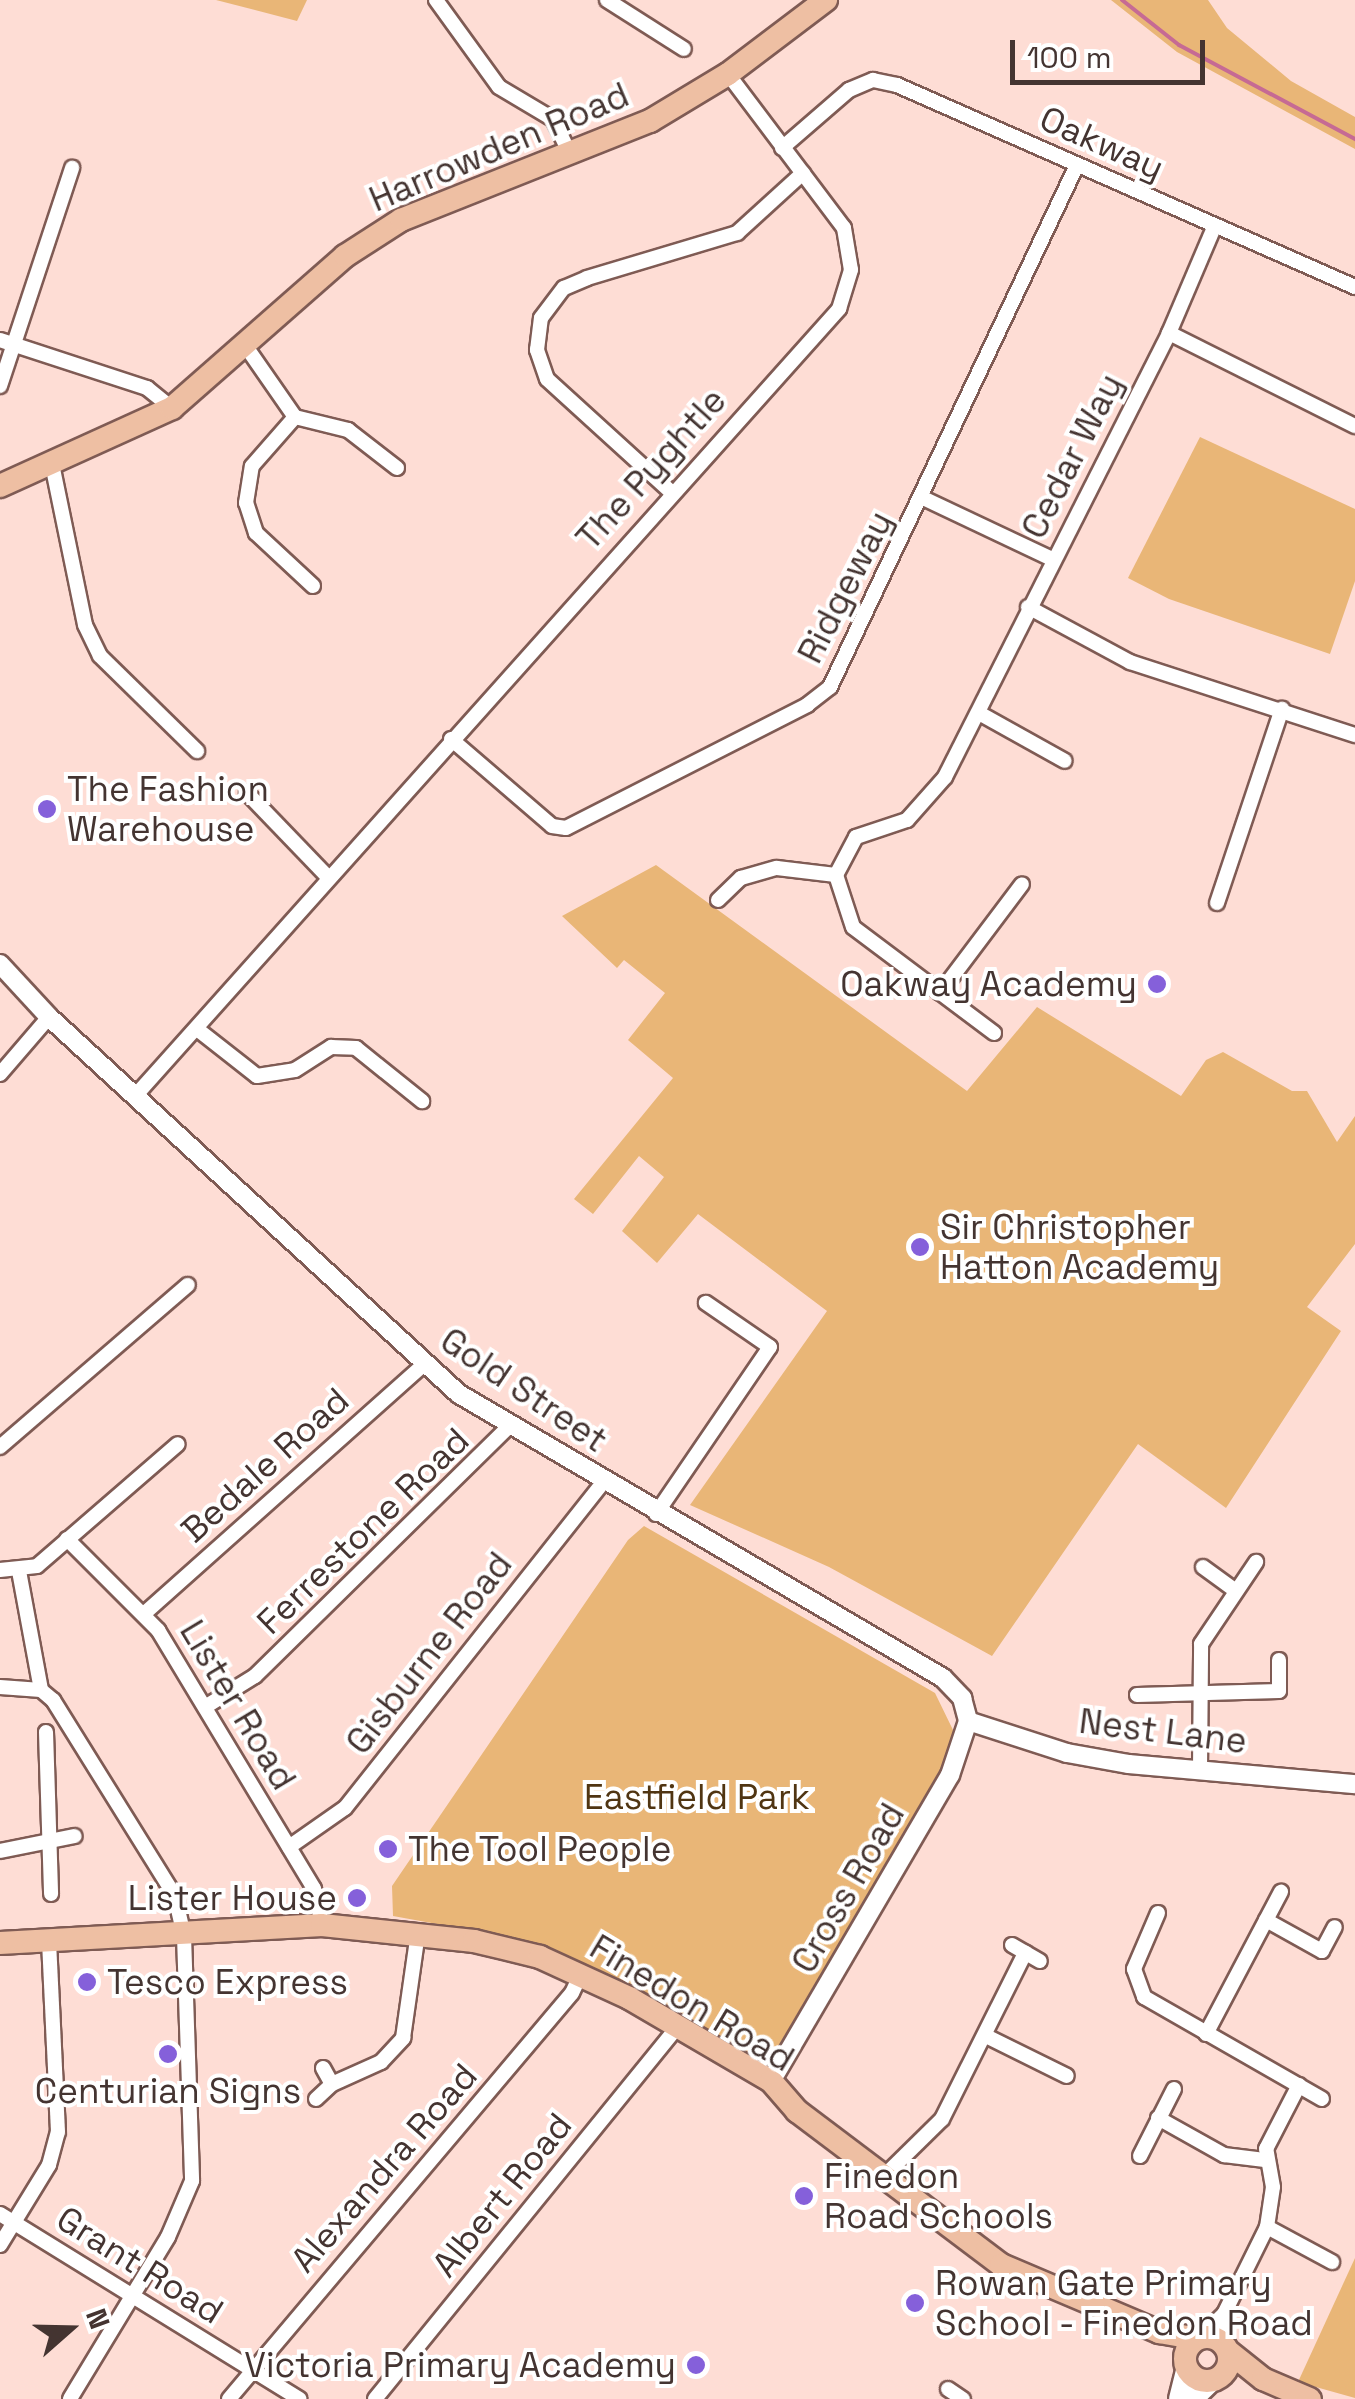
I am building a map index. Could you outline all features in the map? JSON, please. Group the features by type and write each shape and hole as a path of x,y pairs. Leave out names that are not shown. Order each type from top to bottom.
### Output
{"main road":[{"name":"Harrowden Road","path":"0,486 172,408 247,348 346,256 400,220 650,122 728,74 826,0"},
{"name":"Finedon Road","path":"0,1942 184,1936 322,1925 418,1933 540,1957 580,1974 771,2081 797,2111 1001,2264 1159,2332 1198,2339"},
{"name":"Finedon Road","path":"1159,2332 1186,2365"},
{"path":"1179,2399 1186,2365 1198,2339 1226,2348 1262,2379 1310,2399"},
{"path":"1193,2399 1226,2370 1226,2348"},
{"path":"1186,2365 1195,2378 1262,2379"}],"street":[{"path":"436,0 499,87 553,119 570,154"},
{"path":"607,0 684,49"},
{"name":"The Pyghtle","path":"136,1095 670,491 839,309 851,270 844,228 728,74"},
{"name":"Oakway","path":"782,148 849,90 873,80 1355,287"},
{"name":"Ridgeway","path":"452,739 552,826 583,825 808,705 830,686 923,498 1078,165"},
{"path":"0,386 7,342 72,168"},
{"path":"670,491 547,378 537,350 541,318 564,288 586,278 737,233 803,173"},
{"name":"Cedar Way","path":"836,875 856,838 907,820 924,806 980,713 1028,607 1169,333 1216,225"},
{"path":"1169,333 1355,426"},
{"path":"7,342 156,392 172,408"},
{"path":"247,348 295,417 348,430 396,468"},
{"path":"295,417 252,466 246,503 256,533 314,586"},
{"path":"52,464 85,625 100,656 197,752"},
{"path":"923,498 1052,559"},
{"path":"1028,607 1130,662 1355,735"},
{"path":"1218,902 1282,709"},
{"path":"980,713 1065,761"},
{"path":"246,793 327,876"},
{"path":"718,900 740,878 777,868 836,875 853,927 994,1033"},
{"path":"940,993 1022,884"},
{"name":"Gold Street","path":"0,966 50,1018 424,1364 509,1426 943,1678 962,1698 968,1720"},
{"path":"0,1074 50,1018"},
{"path":"197,1029 258,1076 295,1070 331,1048 356,1048 422,1101"},
{"path":"0,1447 188,1286"},
{"path":"656,1514 770,1347 706,1302"},
{"name":"Bedale Road","path":"146,1612 424,1364"},
{"name":"Ferrestone Road","path":"205,1708 255,1676 509,1426"},
{"path":"0,1570 19,1571 37,1566 178,1444"},
{"name":"Gisburne Road","path":"289,1847 344,1808 603,1482"},
{"name":"Lister Road","path":"67,1538 146,1612 289,1847 321,1905 322,1925"},
{"path":"1200,1770 1197,1696 1201,1644 1256,1562"},
{"path":"1203,1568 1235,1590"},
{"path":"19,1571 41,1690 70,1725 175,1896 184,1936 192,2181 132,2299 70,2399"},
{"path":"1137,1696 1279,1691 1279,1660"},
{"path":"0,1687 41,1690"},
{"name":"Nest Lane","path":"968,1720 1068,1754 1355,1784"},
{"name":"Cross Road","path":"771,2081 950,1776 968,1720"},
{"path":"46,1732 52,1894"},
{"path":"0,1851 75,1836"},
{"path":"1206,2034 1281,1892"},
{"path":"1158,1913 1138,1953 1136,1983 1160,2008 1322,2099"},
{"path":"1266,1920 1322,1951 1335,1927"},
{"path":"316,2099 332,2084 382,2062 403,2038 418,1933"},
{"path":"0,2246 7,2218 49,2165 58,2132 50,1940"},
{"path":"886,2174 942,2119 986,2036 1018,1949 1040,1961"},
{"name":"Alexandra Road","path":"229,2399 572,1993 580,1974"},
{"name":"Albert Road","path":"375,2399 676,2029"},
{"path":"986,2036 1068,2076"},
{"path":"322,2068 332,2084"},
{"path":"1198,2339 1224,2314 1268,2227 1272,2187 1265,2160 1299,2086"},
{"path":"1140,2156 1174,2089"},
{"path":"1158,2118 1224,2155 1265,2160"},
{"name":"Grant Road","path":"7,2218 299,2399"},
{"path":"1268,2227 1332,2262"},
{"path":"1224,2314 1226,2348"},
{"path":"948,2389 963,2399"}],"green space":[{"path":"216,0 307,0 297,21"},
{"path":"1111,0 1208,0 1227,28 1291,81 1355,117 1355,149 1177,52"},
{"path":"1200,437 1355,509 1355,581 1330,654 1169,599 1128,578"},
{"name":"Sir Christopher Hatton Academy","path":"656,865 967,1091 1037,1007 1181,1096 1206,1060 1223,1052 1292,1091 1307,1091 1337,1142 1355,1116 1355,1244 1307,1307 1341,1331 1226,1508 1138,1444 992,1656 829,1567 690,1505 827,1311 698,1214 657,1263 622,1231 664,1177 639,1156 593,1214 574,1199 673,1078 628,1040 665,993 624,960 617,968 562,916"},
{"name":"Eastfield Park","path":"644,1526 935,1693 953,1730 954,1753 782,2044 753,2054 708,2036 636,1987 519,1939 393,1916 392,1886 628,1540"},
{"path":"1355,2258 1355,2398 1298,2382"}],"waterway":[{"path":"1122,0 1179,45 1355,139"}],"place":[{"name":"The Fashion Warehouse","path":"47,809"},
{"name":"Oakway Academy","path":"1157,984"},
{"name":"Sir Christopher Hatton Academy","path":"920,1247"},
{"name":"The Tool People","path":"388,1849"},
{"name":"Lister House","path":"357,1898"},
{"name":"Tesco Express","path":"87,1982"},
{"name":"Centurian Signs","path":"168,2054"},
{"name":"Finedon Road Schools","path":"804,2196"},
{"name":"Rowan Gate Primary School - Finedon Road","path":"915,2303"},
{"name":"Victoria Primary Academy","path":"696,2365"}]}
